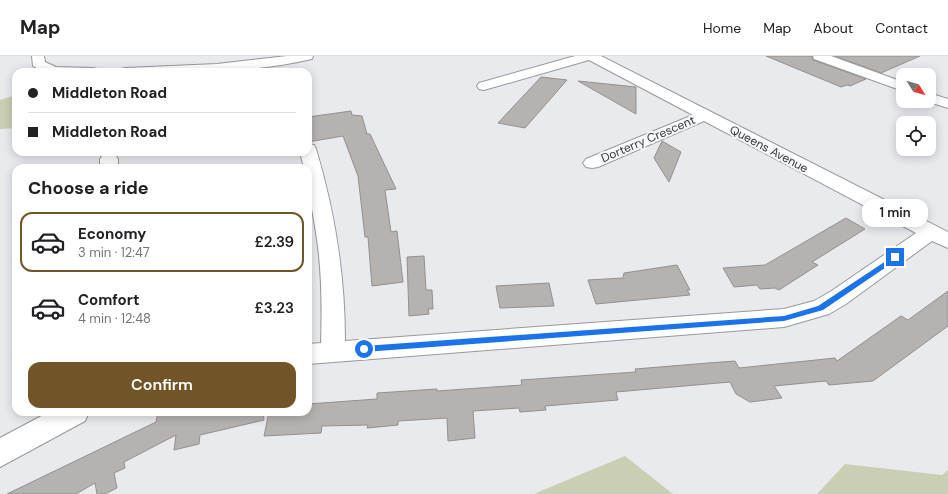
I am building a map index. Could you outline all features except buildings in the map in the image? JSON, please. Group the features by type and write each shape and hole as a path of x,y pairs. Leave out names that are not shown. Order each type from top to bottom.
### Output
{"street":[{"path":"38,56 38,63 46,68"},
{"path":"219,68 267,63 307,56"},
{"path":"484,86 590,56"},
{"name":"Queens Avenue","path":"590,56 939,237"},
{"path":"819,56 896,84"},
{"path":"936,100 948,104"},
{"name":"Dorterry Crescent","path":"592,163 705,115"},
{"path":"312,164 330,264 332,284 333,351"},
{"path":"312,354 790,317 820,308 939,237"},
{"path":"0,453 68,416"}],"green space":[{"path":"12,96 12,128 0,129 0,100"},
{"path":"625,456 673,494 535,494 536,493"},
{"path":"845,464 942,475 948,470 948,494 817,494"}],"route":[{"path":"364,349 784,318 803,314 820,308 838,298 895,257"}]}
